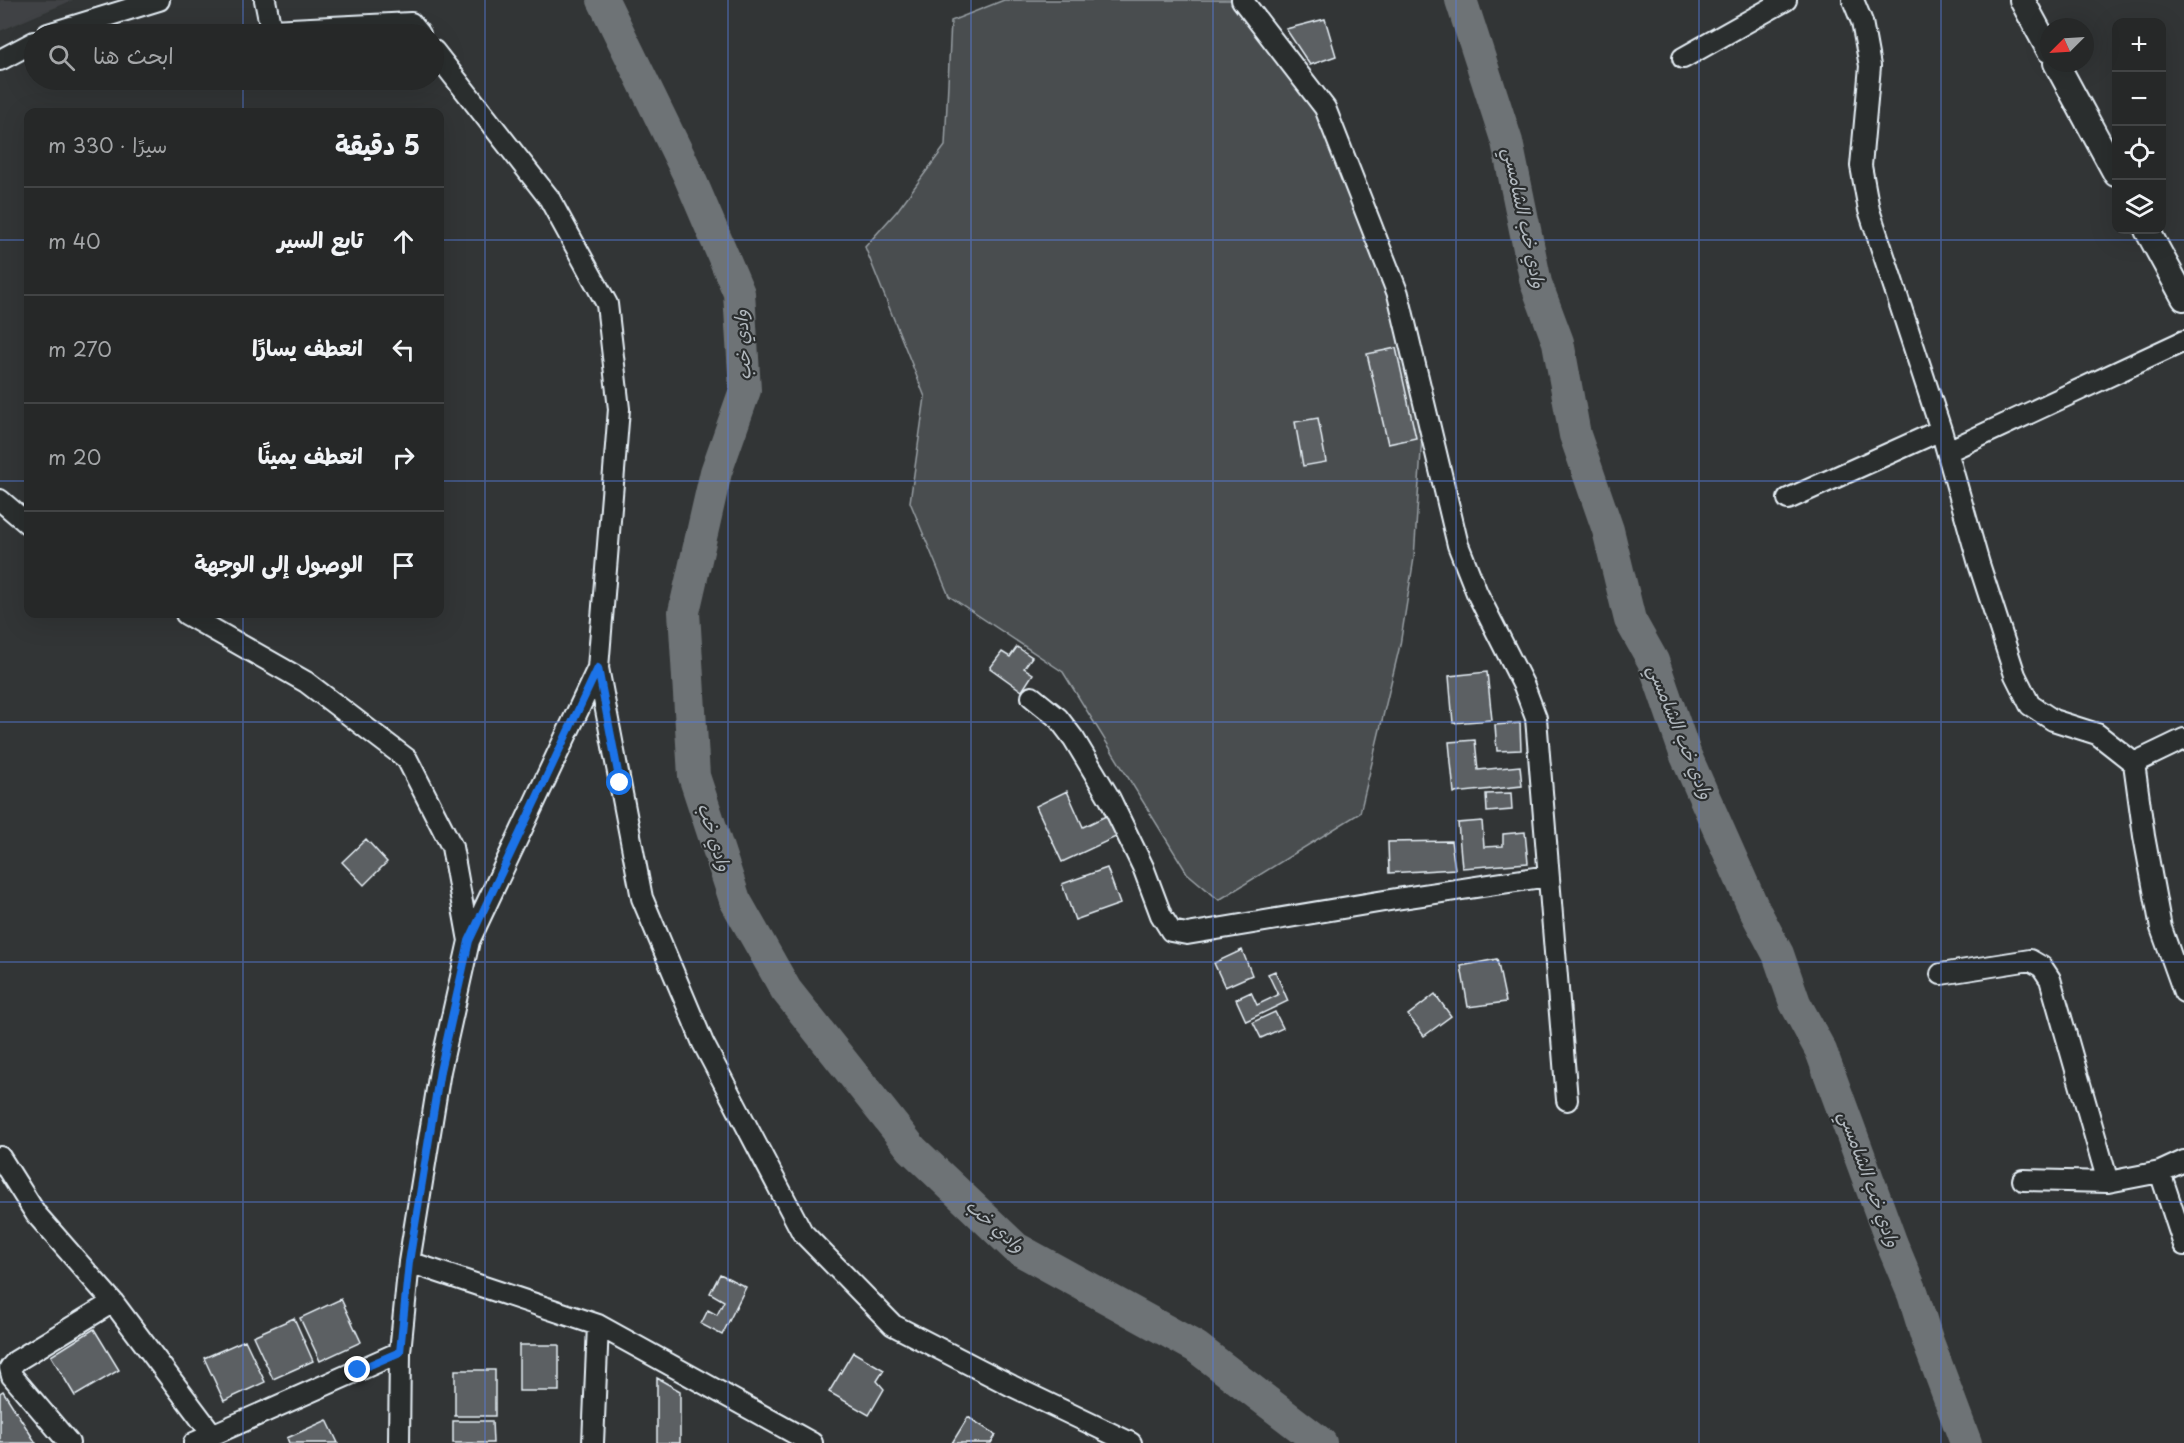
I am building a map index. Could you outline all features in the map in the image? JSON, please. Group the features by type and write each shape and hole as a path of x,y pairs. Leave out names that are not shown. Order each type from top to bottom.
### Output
{"main road":[{"path":"2022,0 2040,33"},
{"path":"2061,72 2112,167"},
{"path":"2149,234 2184,298"}],"street":[{"path":"81,24 159,0"},
{"path":"265,0 270,24"},
{"path":"1242,0 1325,108 1398,294 1458,545 1476,593 1524,686 1536,718 1544,792 1548,876 1567,1100"},
{"path":"1683,58 1786,0"},
{"path":"1853,0 1862,22 1870,66 1861,166 1869,210 1948,451 1999,629 2015,675 2030,705 2053,720 2097,734 2134,763 2144,836 2161,928 2184,992"},
{"path":"376,24 411,22 412,24"},
{"path":"0,60 24,47"},
{"path":"444,64 549,198 607,304 619,409 598,668 642,898 703,1043 802,1232 893,1325 1131,1443"},
{"path":"1948,451 2184,341"},
{"path":"1788,499 1941,430"},
{"path":"0,500 24,521"},
{"path":"193,618 306,682 407,759 452,847 469,941"},
{"path":"399,1443 400,1352 409,1262 440,1071 469,941 598,668"},
{"path":"1032,697 1058,718 1074,739 1110,799 1143,867 1161,915 1171,931 1187,934 1548,876"},
{"path":"2134,763 2184,740"},
{"path":"1941,974 2030,960 2042,967 2050,978 2108,1182"},
{"path":"0,1157 36,1214 113,1302 212,1434"},
{"path":"2023,1180 2108,1182 2160,1173 2184,1161"},
{"path":"2160,1173 2184,1245"},
{"path":"409,1262 598,1325 812,1443"},
{"path":"69,1443 5,1366 113,1302"},
{"path":"593,1443 598,1325"},
{"path":"194,1443 400,1352"}],"shaded area":[{"path":"0,0 73,0 0,31"},
{"path":"1004,0 1250,0 1333,111 1405,297 1422,436 1414,558 1400,645 1360,813 1219,900 1187,873 1063,672 949,596 910,502 925,397 865,247 897,211 945,146 951,21"}],"building":[{"path":"1325,19 1336,56 1310,65 1286,29"},
{"path":"1396,348 1416,438 1388,444 1367,354"},
{"path":"1318,418 1326,462 1303,466 1295,422"},
{"path":"1017,647 1032,657 1024,668 1033,674 1022,691 990,668 1002,652 1010,657"},
{"path":"1487,672 1492,720 1453,723 1449,676"},
{"path":"1520,723 1521,750 1497,751 1495,725"},
{"path":"1475,740 1478,770 1520,766 1522,786 1454,793 1449,742"},
{"path":"1067,791 1083,827 1108,815 1118,836 1062,862 1036,806"},
{"path":"1511,793 1512,810 1487,812 1486,794"},
{"path":"1482,821 1484,847 1503,846 1503,834 1525,832 1528,863 1462,868 1458,823"},
{"path":"366,839 387,862 364,885 342,862"},
{"path":"1451,841 1455,869 1389,873 1388,842"},
{"path":"1107,868 1120,904 1075,920 1062,884"},
{"path":"1242,950 1252,975 1225,987 1214,963"},
{"path":"1497,959 1506,1002 1468,1007 1461,966"},
{"path":"1275,971 1288,1001 1246,1021 1236,999 1251,992 1257,1005 1278,995 1268,974"},
{"path":"1435,994 1451,1016 1424,1036 1408,1015"},
{"path":"1275,1012 1283,1028 1261,1038 1253,1022"},
{"path":"720,1274 746,1287 722,1335 701,1324 708,1310 717,1315 724,1301 710,1293"},
{"path":"341,1299 361,1342 320,1361 300,1318"},
{"path":"294,1318 313,1361 273,1379 253,1336"},
{"path":"94,1329 119,1370 75,1396 51,1356"},
{"path":"245,1340 265,1382 224,1401 204,1358"},
{"path":"519,1345 559,1345 559,1391 519,1391"},
{"path":"853,1352 884,1370 877,1381 884,1389 869,1415 829,1392"},
{"path":"455,1370 495,1370 495,1416 455,1416"},
{"path":"657,1378 680,1391 680,1443 657,1443"},
{"path":"3,1391 36,1443 0,1443 0,1393"},
{"path":"968,1417 996,1435 991,1443 952,1443"},
{"path":"327,1420 338,1443 289,1443 287,1438"},
{"path":"453,1421 492,1421 493,1443 453,1443"}],"waterway":[{"name":"وادي خب","path":"603,0 689,176 739,293 745,390 716,472 684,612 694,776 735,900 786,990 912,1149 1016,1248 1196,1347 1321,1443"},
{"name":"وادي خب الشامسي","path":"1461,0 1507,142 1536,283 1558,342 1575,435 1608,530 1630,620 1653,661 1686,756 1754,909 1778,954 1795,1003 1821,1051 1892,1244 1913,1294 1927,1339 1966,1443"}],"route":[{"path":"358,1370 400,1352 409,1262 440,1071 469,941 598,668 620,783"}]}
